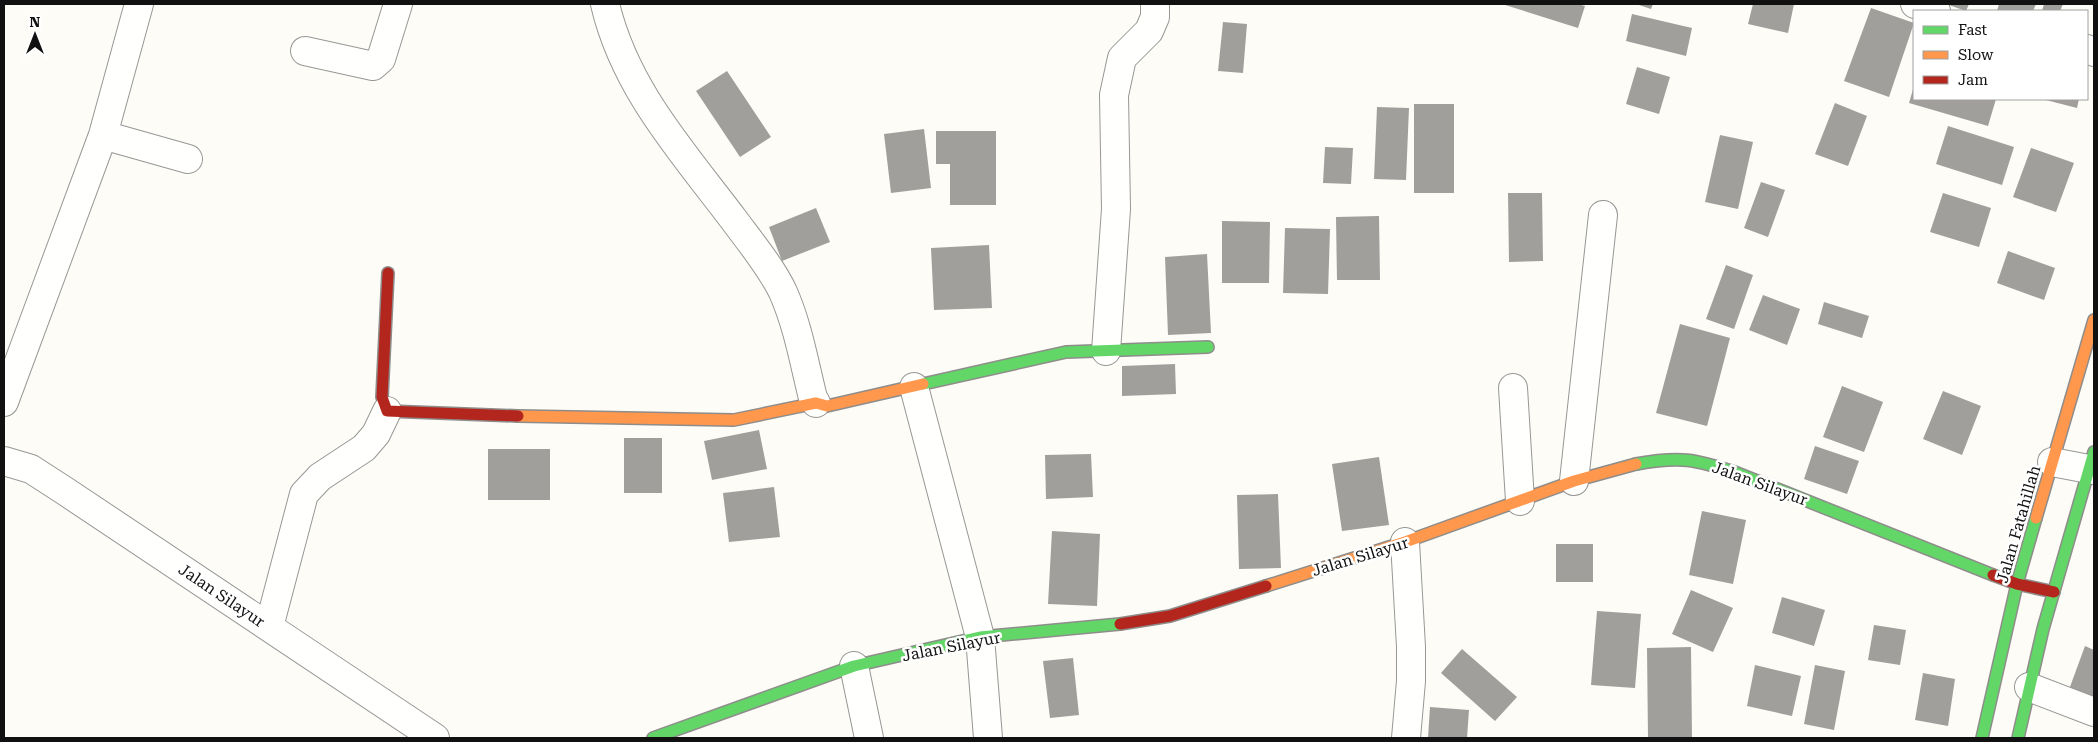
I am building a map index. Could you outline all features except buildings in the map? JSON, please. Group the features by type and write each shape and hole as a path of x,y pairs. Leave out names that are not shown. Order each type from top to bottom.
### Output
{"street":[{"path":"4,402 103,136 139,4"},
{"path":"305,51 373,66 381,59 398,4"},
{"path":"605,4 620,55 639,92 756,250 782,291 795,324 813,398 816,403"},
{"path":"1106,351 1116,209 1114,95 1122,58 1149,31 1155,17 1155,4"},
{"path":"1915,4 1933,10"},
{"path":"103,136 188,159"},
{"path":"1574,481 1603,215"},
{"path":"269,627 304,494 320,477 364,448 376,434 387,411 382,397 388,273"},
{"name":"Jalan Fatahillah","path":"1982,738 2017,584 2094,320"},
{"path":"387,411 734,420 816,403 827,406 1066,352 1208,347"},
{"path":"914,387 980,637 988,738"},
{"path":"1513,388 1520,501"},
{"name":"Jalan Silayur","path":"653,738 679,733 854,666 980,637 1097,628 1170,616 1405,542 1574,481 1637,464 1676,458 1703,462 1768,485 2017,584 2054,592"},
{"name":"Jalan Silayur","path":"4,461 31,469 435,738"},
{"path":"2018,738 2029,687 2054,592 2093,464 2052,462"},
{"path":"1405,542 1411,647 1411,681 1406,738"},
{"path":"854,666 869,738"},
{"path":"2029,687 2094,712"}],"traffic: fast":[{"path":"923,384 1066,352 1208,347"},
{"path":"2018,738 2043,629 2094,452"},
{"path":"1636,464 1664,460 1687,460 1722,468 1993,575"},
{"path":"1982,738 2017,584 2036,518"},
{"path":"653,738 854,666 980,637 1120,624"}],"traffic: slow":[{"path":"2036,518 2094,320"},
{"path":"518,416 734,420 816,403 827,406 923,384"},
{"path":"1266,586 1405,542 1574,481 1636,464"}],"traffic: jam":[{"path":"388,273 382,397 387,411 518,416"},
{"path":"1993,575 2017,584 2054,592"},
{"path":"1120,624 1170,616 1266,586"}]}
